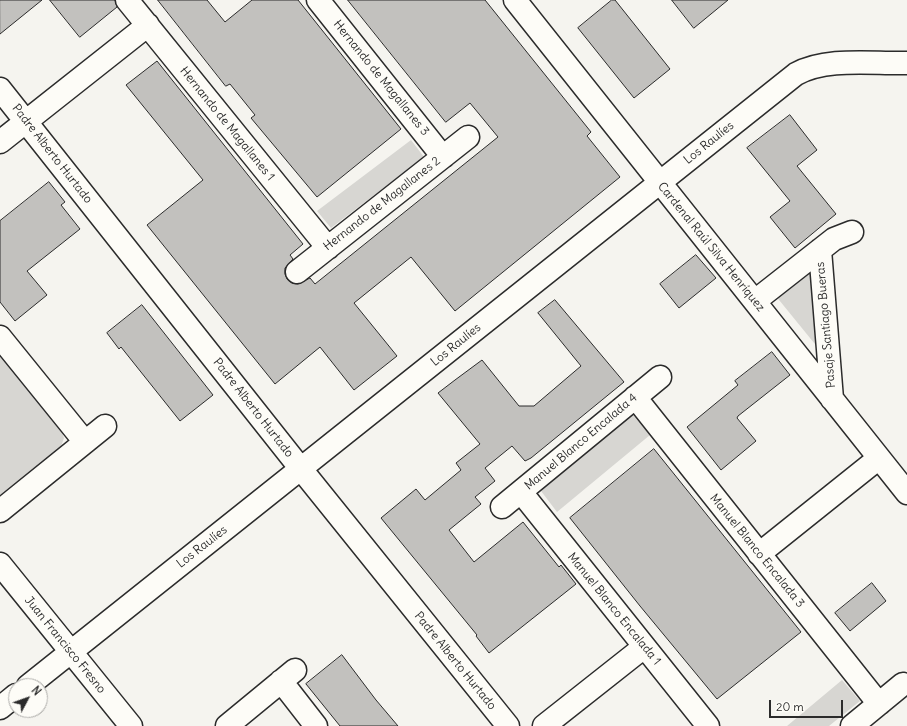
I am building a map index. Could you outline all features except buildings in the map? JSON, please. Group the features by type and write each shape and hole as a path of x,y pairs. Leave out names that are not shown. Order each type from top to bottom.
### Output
{"street":[{"name":"Hernando de Magallanes 1","path":"127,0 328,248"},
{"name":"Hernando de Magallanes 3","path":"318,0 443,156"},
{"name":"Cardenal Raúl Silva Henríquez","path":"516,0 907,493"},
{"path":"0,142 148,25"},
{"name":"Los Raulíes","path":"38,678 788,80 805,69 825,64 907,63"},
{"name":"Padre Alberto Hurtado","path":"0,89 301,469 508,726"},
{"name":"Hernando de Magallanes 2","path":"297,272 468,137"},
{"name":"Pasaje Santiago Bueras","path":"755,301 838,237 852,232"},
{"name":"Pasaje Santiago Bueras","path":"820,250 832,399"},
{"path":"0,337 85,442"},
{"name":"Manuel Blanco Encalada 4","path":"502,507 660,377"},
{"name":"Manuel Blanco Encalada 3","path":"635,397 879,704"},
{"path":"0,511 105,426"},
{"path":"759,554 879,458"},
{"name":"Manuel Blanco Encalada 1","path":"521,492 708,726"},
{"name":"Juan Francisco Fresno","path":"0,564 131,726"},
{"path":"544,726 644,647"},
{"path":"227,726 288,675 316,726"},
{"path":"852,726 903,684"},
{"path":"0,708 8,702"}],"shaded area":[{"path":"411,140 424,157 331,228 317,211"},
{"path":"806,271 814,276 823,354 775,295"},
{"path":"0,356 7,357 59,423 64,438 59,452 0,500"},
{"path":"632,414 650,435 557,512 541,491"},
{"path":"842,680 860,701 829,726 787,726"}]}
